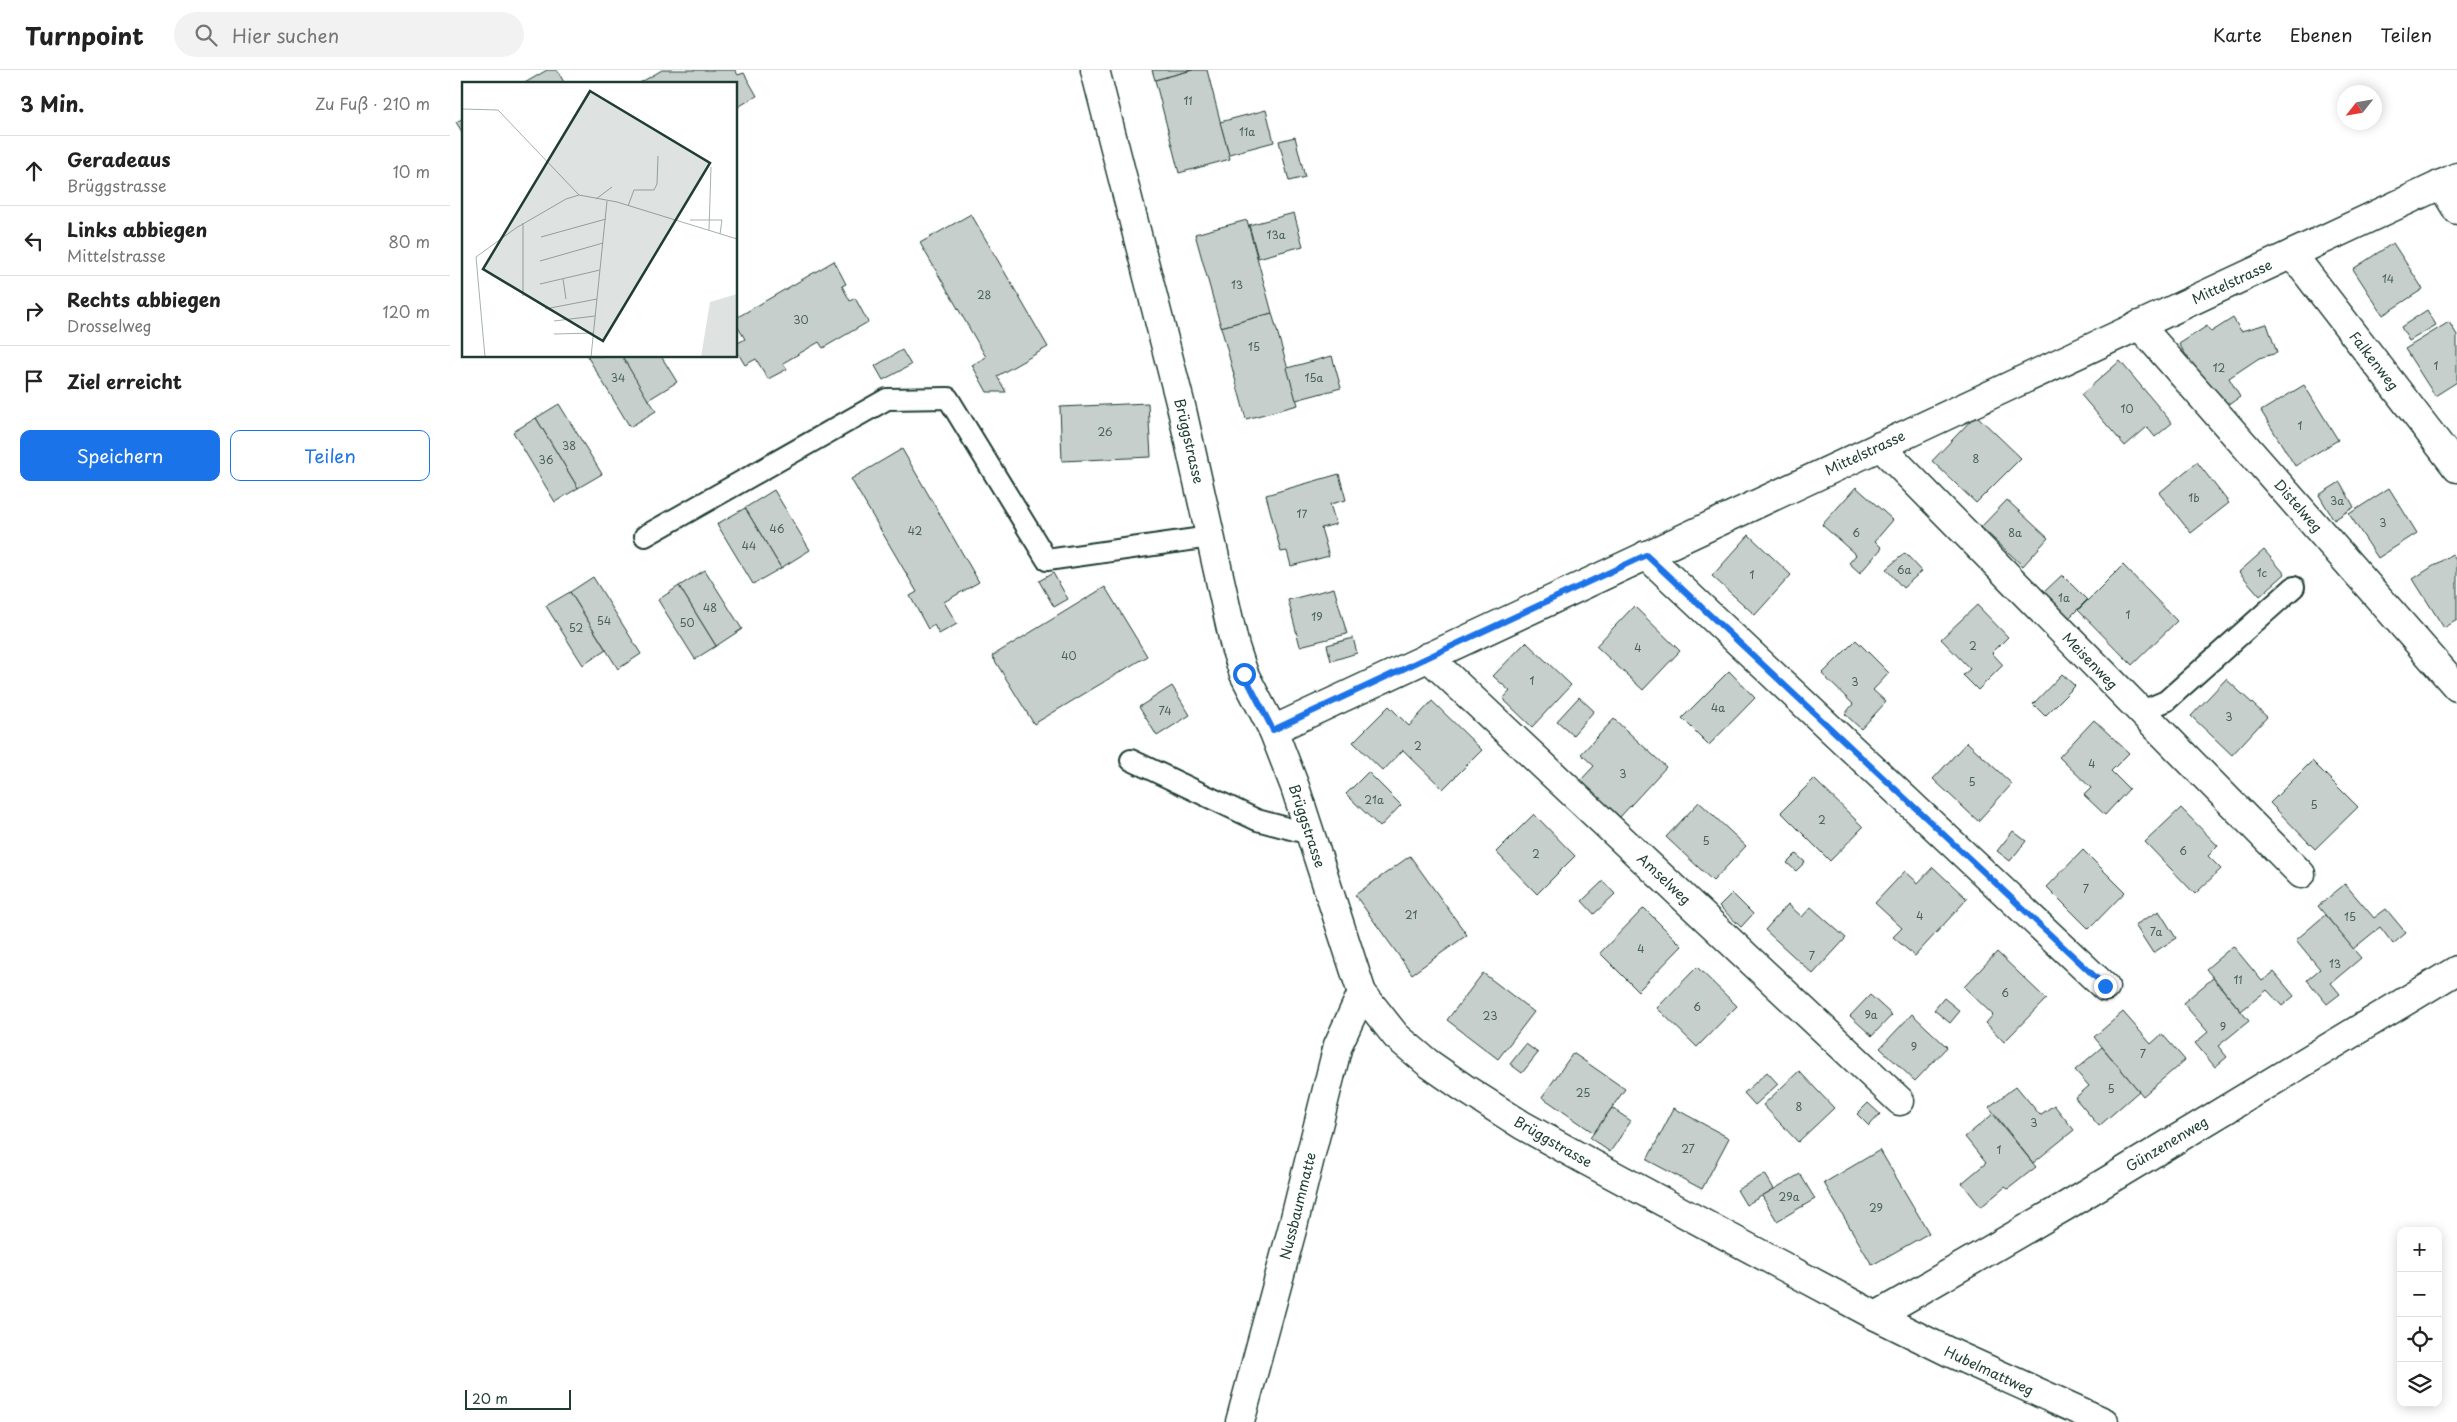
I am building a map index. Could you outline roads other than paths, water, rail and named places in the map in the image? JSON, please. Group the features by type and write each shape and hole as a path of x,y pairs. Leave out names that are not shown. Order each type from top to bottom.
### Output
{"street":[{"name":"Brüggstrasse","path":"1095,70 1173,373 1241,665 1256,701 1273,730 1310,834 1362,993 1396,1036 1428,1063 1522,1125 1876,1316"},
{"path":"2449,181 2457,210"},
{"name":"Mittelstrasse","path":"1273,730 2449,181"},
{"name":"Falkenweg","path":"2292,254 2457,468"},
{"name":"Distelweg","path":"2139,325 2457,687"},
{"name":"Meisenweg","path":"1880,446 2301,874"},
{"path":"1646,555 2105,986"},
{"name":"Amselweg","path":"1428,657 1900,1101"},
{"name":"Günzenenweg","path":"1876,1316 2064,1207 2457,970"},
{"name":"Nussbaummatte","path":"1240,1422 1294,1226 1338,1045 1362,993"},
{"name":"Hubelmattweg","path":"1876,1316 1976,1365 2104,1422"}],"lane":[{"path":"645,536 887,399 948,398 1047,560 1210,537"},
{"path":"2140,712 2166,701 2294,587"},
{"path":"1131,760 1257,820 1310,834"}]}
